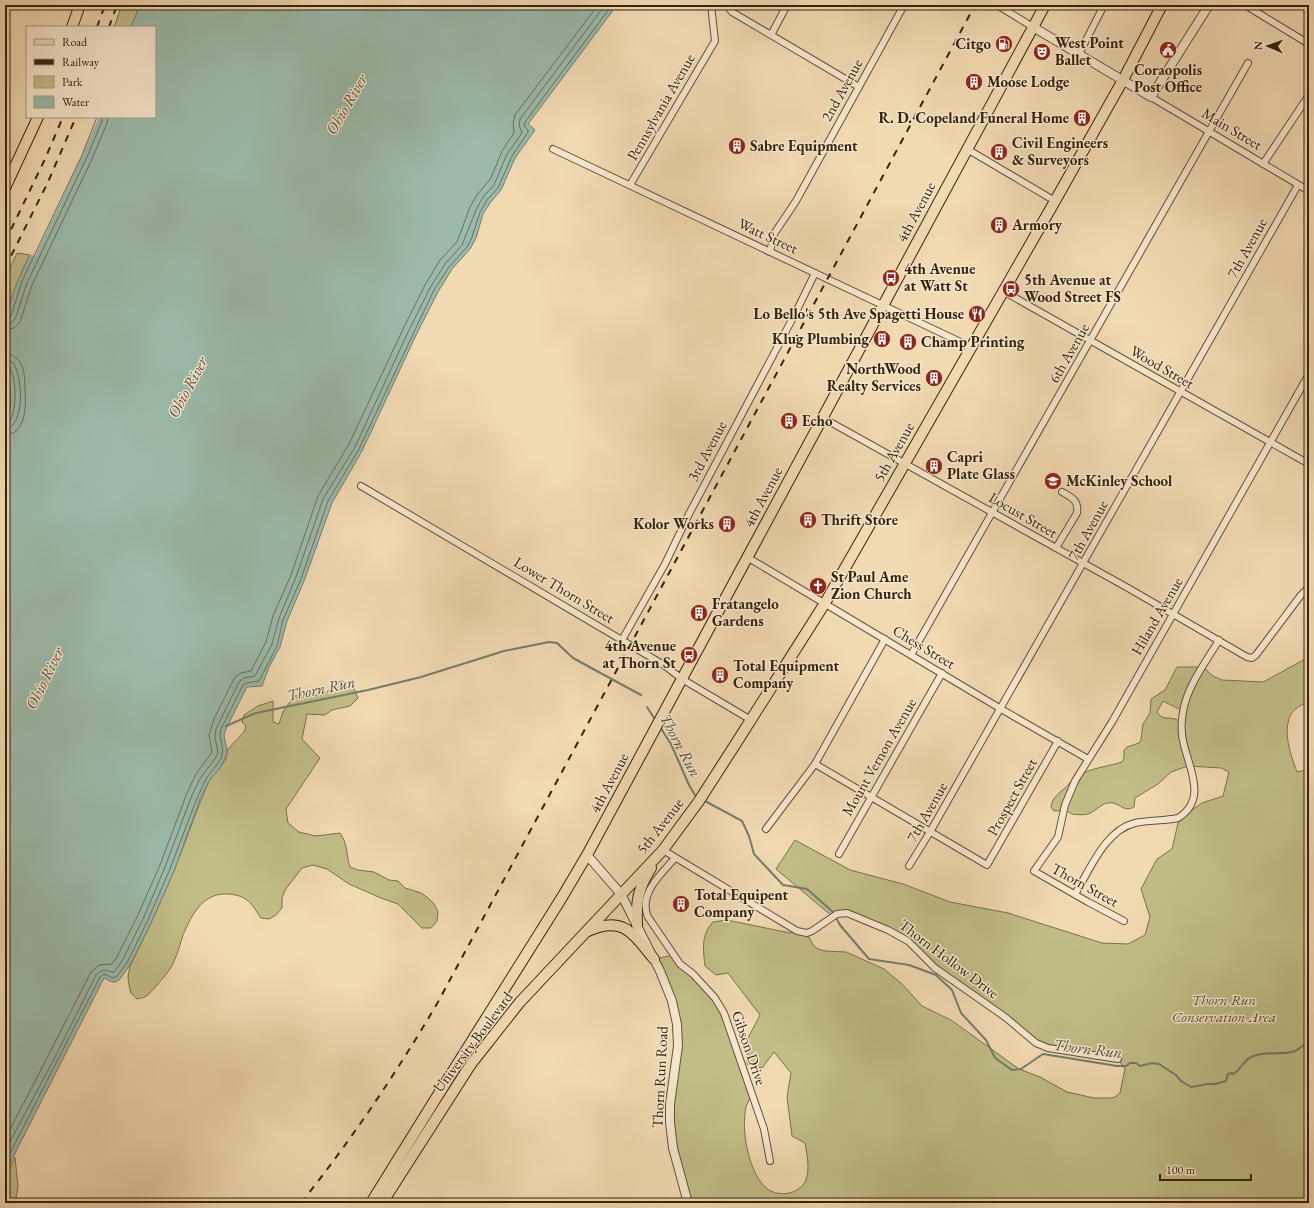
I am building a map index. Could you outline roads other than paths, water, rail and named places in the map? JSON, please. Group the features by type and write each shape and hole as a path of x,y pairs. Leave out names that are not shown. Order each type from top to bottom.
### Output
{"main road":[{"path":"72,26 80,5"},
{"name":"4th Avenue","path":"462,1056 587,855 1045,5"},
{"name":"5th Avenue","path":"621,894 663,850 699,801 825,603 1055,201 1123,80 1162,5"},
{"path":"5,188 38,118"},
{"path":"637,925 637,901 640,889 645,878 663,850"},
{"name":"University Boulevard","path":"382,1203 476,1057 520,1002 621,894"},
{"path":"586,932 602,926 622,926 632,933 654,959"},
{"path":"462,1056 476,1057"},
{"name":"University Boulevard","path":"371,1203 462,1056"}],"street":[{"name":"Pennsylvania Avenue","path":"630,185 714,41 711,5"},
{"path":"771,35 788,5"},
{"name":"2nd Avenue","path":"770,252 774,234 796,201 904,5"},
{"name":"Main Street","path":"997,5 1309,191"},
{"path":"1079,54 1104,5"},
{"path":"1151,97 1209,5"},
{"path":"1246,5 1309,44"},
{"path":"730,7 732,12 859,87"},
{"name":"6th Avenue","path":"911,655 1248,63"},
{"path":"1263,164 1309,95"},
{"name":"Watt Street","path":"554,149 971,347"},
{"path":"967,150 1055,201"},
{"name":"7th Avenue","path":"909,866 1084,564 1298,185"},
{"name":"3rd Avenue","path":"622,640 665,564 696,501 815,273"},
{"name":"Wood Street","path":"1003,291 1309,464"},
{"name":"Hiland Avenue","path":"1034,871 1058,837 1065,805 1075,781 1112,722 1309,374"},
{"name":"Locust Street","path":"823,418 993,512 1247,657 1252,658 1256,655 1300,595 1309,587"},
{"name":"Lower Thorn Street","path":"361,486 664,665 682,679 751,720"},
{"path":"1056,548 1078,509 1074,498 1062,492"},
{"name":"Chess Street","path":"747,557 1001,709 1088,759"},
{"path":"766,829 815,764 885,639"},
{"path":"1075,894 1105,843 1115,833 1133,823 1178,818 1188,809 1194,794 1194,784 1193,775 1184,745 1182,729 1183,712 1191,689 1219,640"},
{"name":"Mount Vernon Avenue","path":"839,854 942,673"},
{"name":"Prospect Street","path":"930,832 987,865 1058,741"},
{"path":"815,764 930,832"},
{"name":"Thorn Hollow Drive","path":"663,850 797,931 807,933 812,932 835,916 847,913 899,935 918,950 943,974 1005,1017 1041,1046 1118,1059"},
{"name":"Thorn Run Road","path":"587,855 621,894 669,992 677,1024 677,1058 670,1104 670,1122 673,1148 688,1203"},
{"name":"Gibson Drive","path":"674,858 652,886 646,897 646,911 648,917 677,960 715,998 724,1014 764,1129 770,1161"},
{"name":"Thorn Street","path":"1034,871 1124,921"}],"water":[{"name":"Ohio River","path":"140,5 617,5 528,124 535,130 515,158 501,190 483,214 476,238 470,249 452,269 438,292 417,333 362,451 332,503 304,581 287,621 280,647 269,667 262,686 247,687 225,731 224,736 227,754 220,768 209,781 200,799 174,871 151,923 130,965 120,979 116,982 112,982 104,978 5,1173 5,423 9,414 11,399 4,353 5,326 9,306 19,278 94,118 156,118 156,26 131,26"}],"waterway":[{"name":"Thorn Run","path":"226,726 256,713 368,690 421,677 504,651 549,642 557,643 573,658 641,695"},
{"name":"Thorn Run","path":"647,707 656,721"},
{"name":"Thorn Run","path":"660,727 671,744 695,795"},
{"name":"Thorn Run","path":"705,801 742,821 749,836 754,854 783,885 807,889 833,912 840,925 869,959 909,965 936,975 952,990 961,1013 986,1040 995,1058 1012,1070 1021,1069 1043,1054 1117,1066 1126,1066 1130,1063 1136,1063 1140,1066 1152,1063 1159,1064 1191,1087 1226,1081 1228,1074 1233,1074 1238,1071 1248,1059 1256,1055 1295,1051 1309,1043"}],"railway":[{"path":"97,26 105,5"},
{"path":"109,26 117,5"},
{"path":"301,1203 373,1105 438,1002 975,5"},
{"path":"5,242 45,159 63,118"},
{"path":"5,268 48,182 76,118"}],"place":[{"name":"Citgo","path":"1004,44"},
{"name":"Coraopolis Post Office","path":"1168,50"},
{"name":"West Point Ballet","path":"1042,52"},
{"name":"Moose Lodge","path":"974,82"},
{"name":"R. D. Copeland Funeral Home","path":"1082,118"},
{"name":"Sabre Equipment","path":"737,146"},
{"name":"Civil Engineers & Surveyors","path":"999,152"},
{"name":"Armory","path":"999,225"},
{"name":"4th Avenue at Watt St","path":"891,278"},
{"name":"5th Avenue at Wood Street FS","path":"1011,289"},
{"name":"Lo Bello's 5th Ave Spagetti House","path":"977,314"},
{"name":"Klug Plumbing","path":"882,339"},
{"name":"Champ Printing","path":"908,342"},
{"name":"NorthWood Realty Services","path":"934,378"},
{"name":"Echo","path":"789,421"},
{"name":"Capri Plate Glass","path":"934,466"},
{"name":"McKinley School","path":"1053,481"},
{"name":"Thrift Store","path":"808,520"},
{"name":"Kolor Works","path":"727,524"},
{"name":"St Paul Ame Zion Church","path":"818,586"},
{"name":"Fratangelo Gardens","path":"699,613"},
{"name":"4th Avenue at Thorn St","path":"689,655"},
{"name":"Total Equipment Company","path":"720,675"},
{"name":"Total Equipent Company","path":"681,904"}],"park label":[{"name":"Thorn Run Conservation Area","path":"1224,1008"}]}
